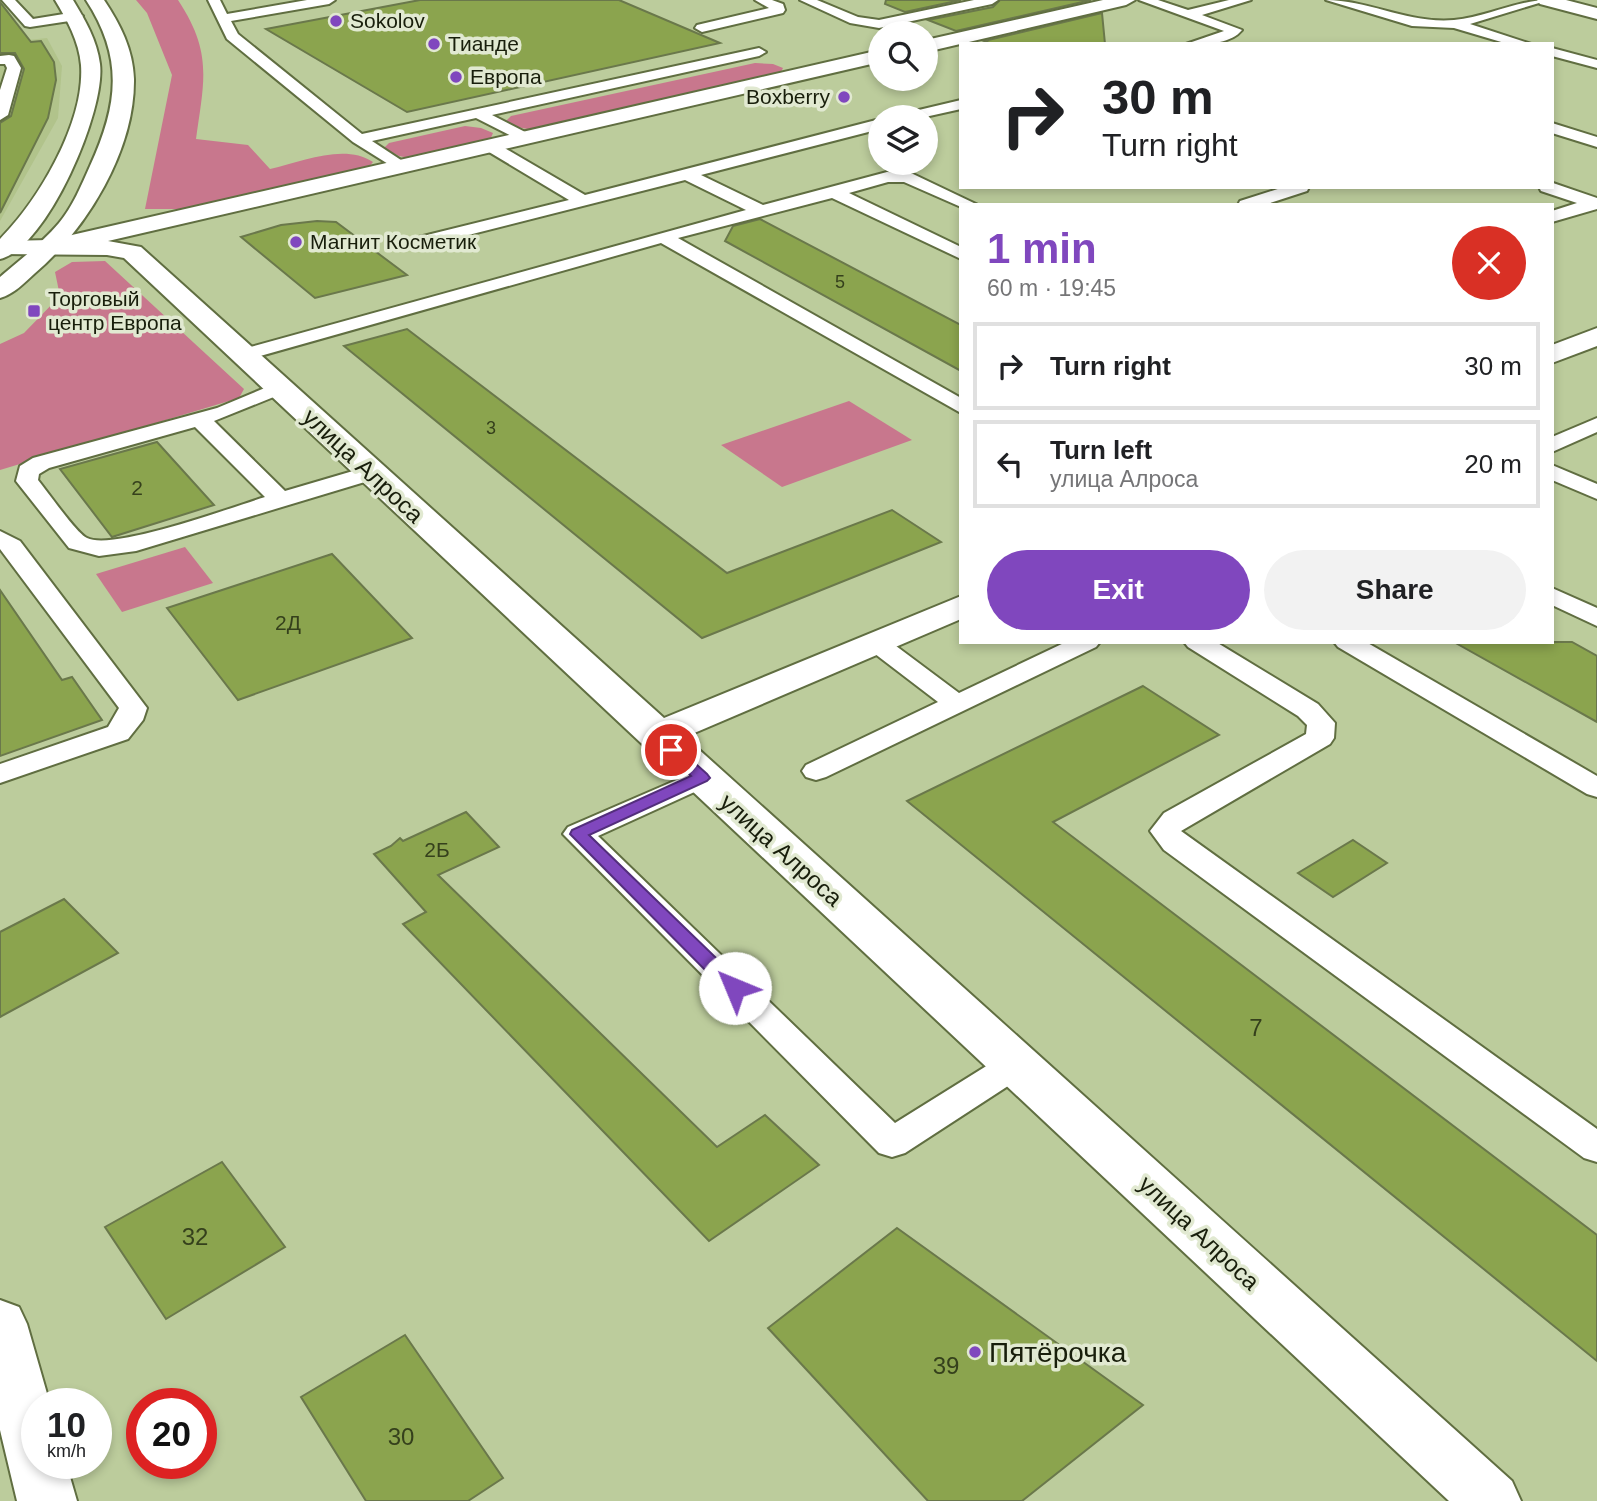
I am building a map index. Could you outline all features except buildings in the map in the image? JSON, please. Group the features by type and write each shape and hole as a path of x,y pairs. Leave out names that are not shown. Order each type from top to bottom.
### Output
{"street":[{"path":"0,290 50,247 77,215 92,188 116,129 124,98 125,69 110,21 95,0"},
{"path":"938,43 1126,0"},
{"path":"1545,0 1597,14"},
{"path":"2,250 35,216 82,129 90,99 91,67 87,44 70,8"},
{"path":"2,250 50,247 868,59"},
{"name":"улица Алроса","path":"50,247 107,248 132,252 655,736 1491,1501"},
{"path":"1554,354 1597,336"},
{"path":"655,736 959,607"},
{"path":"0,1324 21,1402"},
{"path":"41,1479 47,1501"}],"lane":[{"path":"8,0 30,23 70,8"},
{"path":"214,0 232,36 359,139 401,167"},
{"path":"225,18 329,0"},
{"path":"702,27 778,9 761,0"},
{"path":"806,0 855,20 879,24 992,0"},
{"path":"1145,0 1235,30 1200,42"},
{"path":"1188,13 1245,0"},
{"path":"1332,0 1412,22 1455,24 1517,42"},
{"path":"1455,24 1545,0"},
{"path":"1212,39 1221,42"},
{"path":"359,139 759,52"},
{"path":"1554,53 1597,64"},
{"path":"0,60 9,59 14,68 0,114"},
{"path":"938,110 959,104"},
{"path":"480,114 524,138"},
{"path":"417,243 868,127"},
{"path":"1554,129 1597,142"},
{"path":"490,146 583,201"},
{"path":"686,174 761,211"},
{"path":"243,355 887,177 906,177 965,203"},
{"path":"1252,203 1295,189"},
{"path":"1553,189 1595,204"},
{"path":"834,192 959,253"},
{"path":"1554,216 1595,204"},
{"path":"663,237 959,406"},
{"path":"279,388 224,412 41,463 28,471 27,481 77,543 99,549 128,546 370,473"},
{"path":"199,418 281,500"},
{"path":"1554,445 1597,424"},
{"path":"1554,473 1597,492"},
{"path":"0,538 12,546 134,708 129,720 118,733 0,774"},
{"path":"1554,596 1597,618"},
{"path":"875,642 957,704"},
{"path":"816,771 1083,644"},
{"path":"1200,644 1308,710 1321,723 1320,738 1174,820 1165,831 1175,843 1597,1148"},
{"path":"1350,644 1597,788"},
{"path":"702,778 578,834 892,1143 1016,1064"}],"shaded area":[{"path":"136,0 178,0 197,36 203,84 196,139 248,145 270,169 336,154 349,154 373,162 368,168 189,209 145,209 172,75 147,13"},
{"path":"47,38 62,66 58,118 0,221 0,43"},
{"path":"755,63 773,64 783,68 780,74 533,130 517,127 506,121 511,116"},
{"path":"465,126 493,133 490,140 409,158 384,148 389,143"},
{"path":"105,261 244,389 239,398 0,470 0,344 24,333 60,296 55,272 72,262"},
{"path":"849,401 912,440 782,487 721,445"},
{"path":"185,547 213,583 122,612 96,574"}],"place":[{"name":"Sokolov","path":"336,21"},
{"name":"Тианде","path":"434,44"},
{"name":"Европа","path":"456,77"},
{"name":"Boxberry","path":"844,97"},
{"name":"Магнит Косметик","path":"296,242"},
{"name":"Торговый центр Европа","path":"34,311"},
{"name":"Пятёрочка","path":"975,1352"}],"route":[{"path":"671,750 702,778 578,834 735,988"}]}
